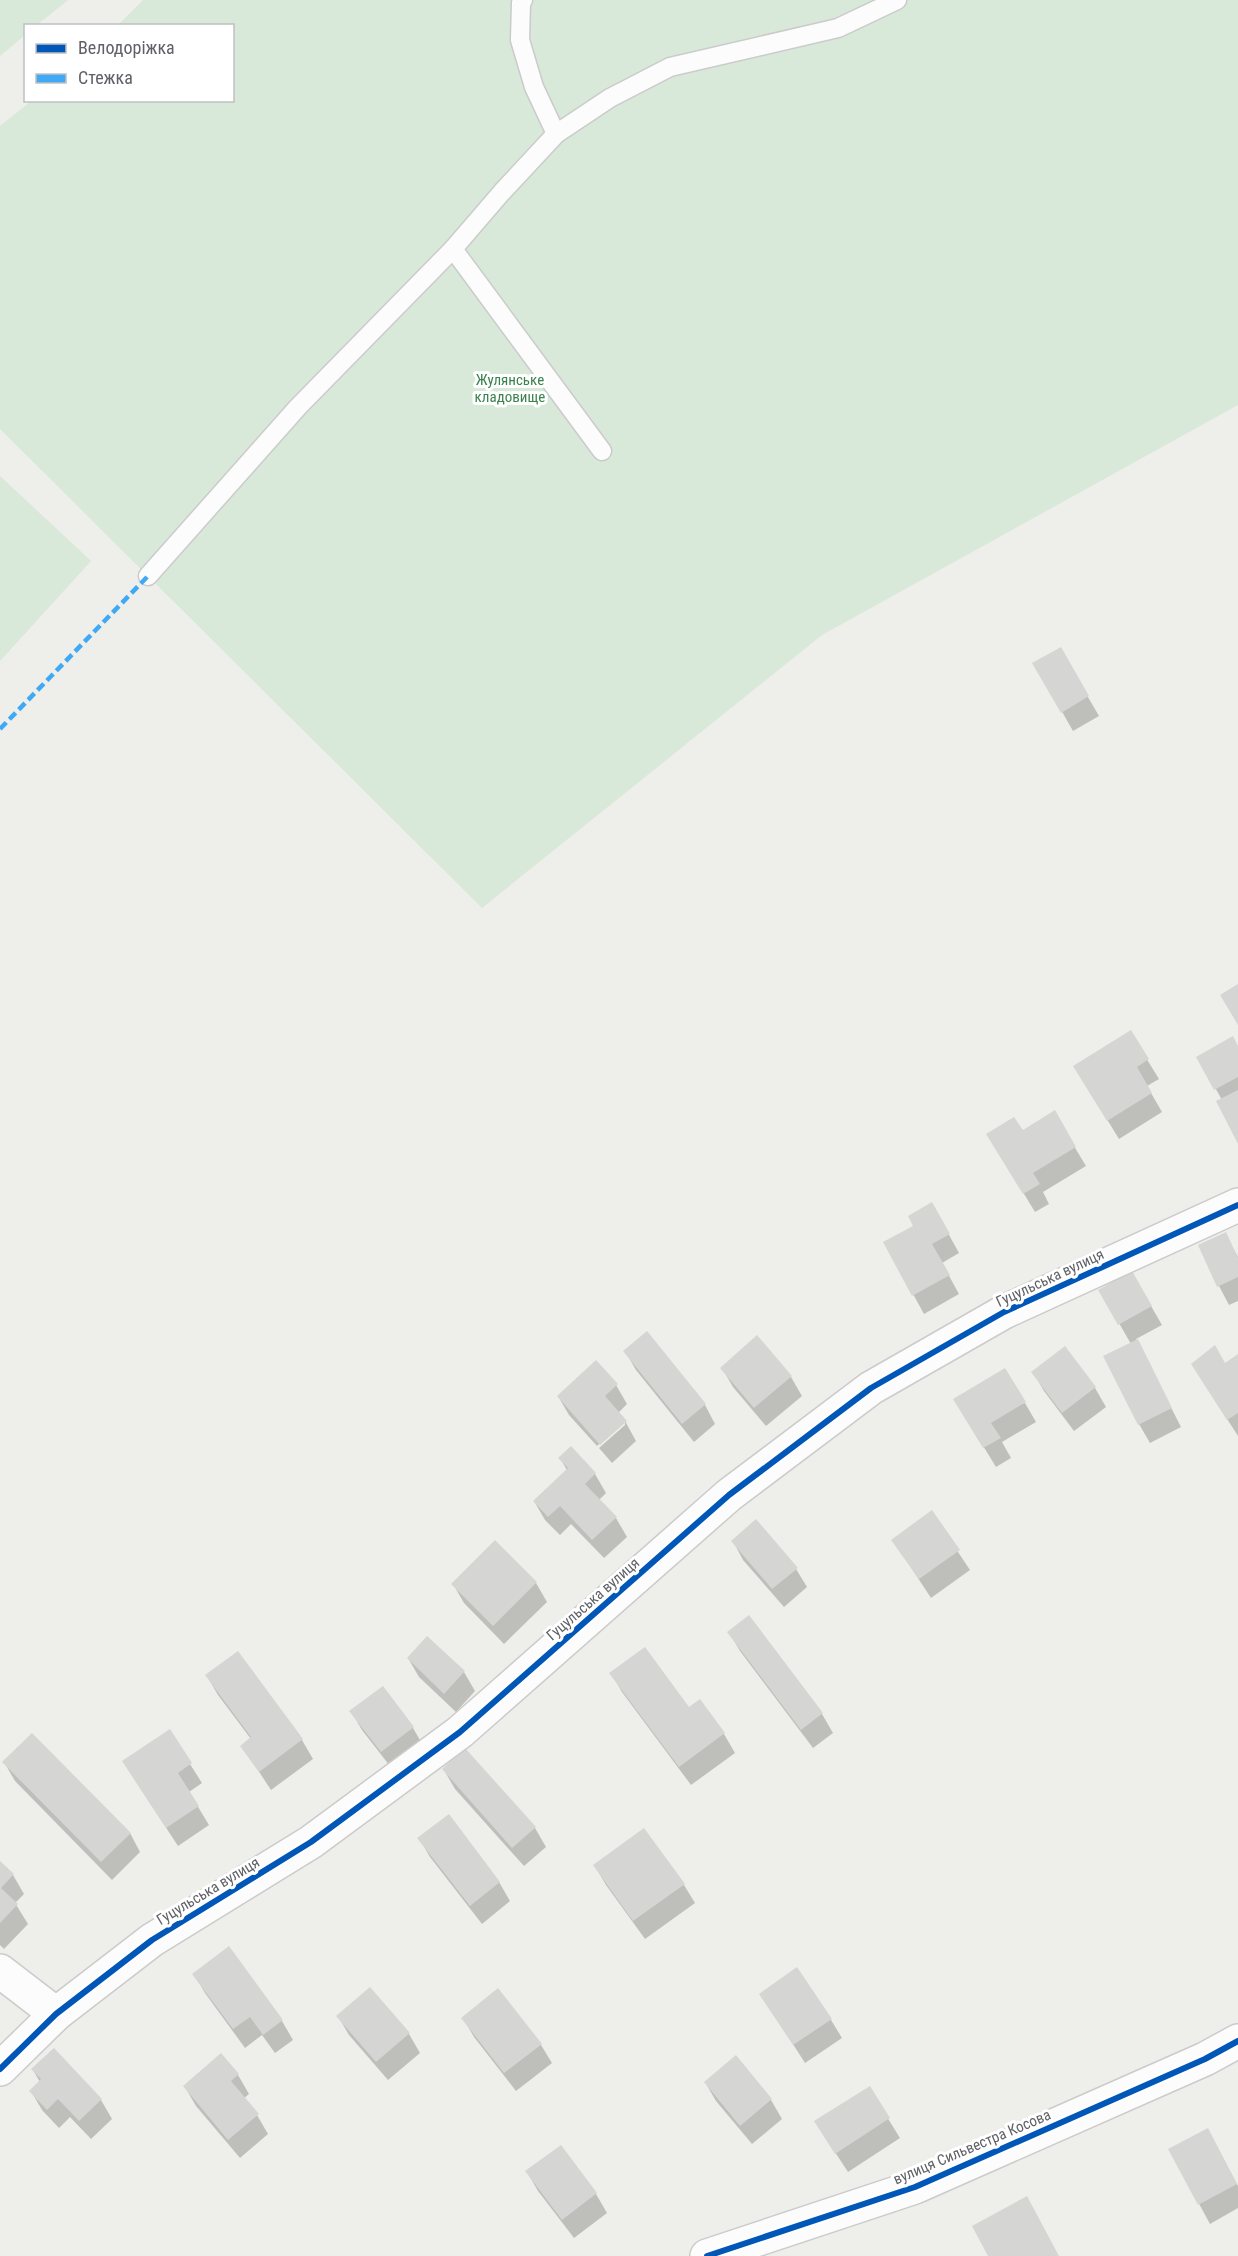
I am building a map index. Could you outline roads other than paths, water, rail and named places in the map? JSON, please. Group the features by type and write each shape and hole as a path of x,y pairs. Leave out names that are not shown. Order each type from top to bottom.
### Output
{"street":[{"name":"Гуцульська вулиця","path":"0,2069 56,2014 152,1940 311,1842 460,1732 729,1495 871,1388 1004,1312 1238,1205"},
{"path":"0,1971 56,2014"},
{"name":"вулиця Сильвестра Косова","path":"706,2256 915,2187 1205,2059 1238,2041"}],"lane":[{"path":"523,0 520,40 534,87 556,134"},
{"path":"148,576 298,408 453,249 556,134 610,98 669,67 838,28 897,0"},
{"path":"453,249 602,451"}],"park label":[{"name":"Жулянське кладовище","path":"510,388"}]}
